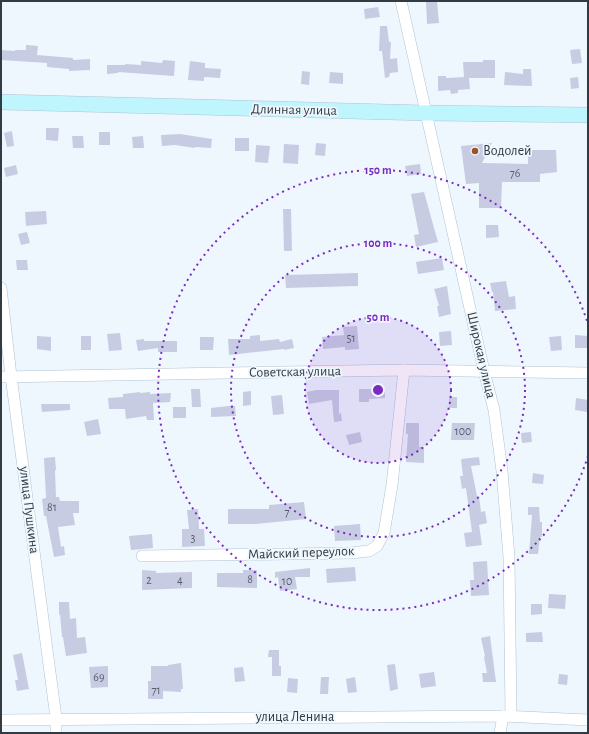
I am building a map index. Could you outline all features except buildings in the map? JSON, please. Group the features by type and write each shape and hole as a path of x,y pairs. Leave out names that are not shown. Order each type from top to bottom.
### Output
{"main road":[{"name":"Длинная улица","path":"1,102 427,113 588,115"}],"street":[{"name":"Широкая улица","path":"401,1 494,410 502,471 509,557 507,716 500,733"},
{"name":"улица Пушкина","path":"1,288 6,376 56,718 56,733"},
{"name":"Советская улица","path":"6,376 404,370 484,370 588,373"},
{"name":"Майский переулок","path":"142,556 351,553 369,551 377,546 384,532 392,485 404,370"},
{"name":"улица Ленина","path":"1,720 56,718 507,716 588,720"}],"place":[{"name":"Водолей","path":"475,151"}]}
